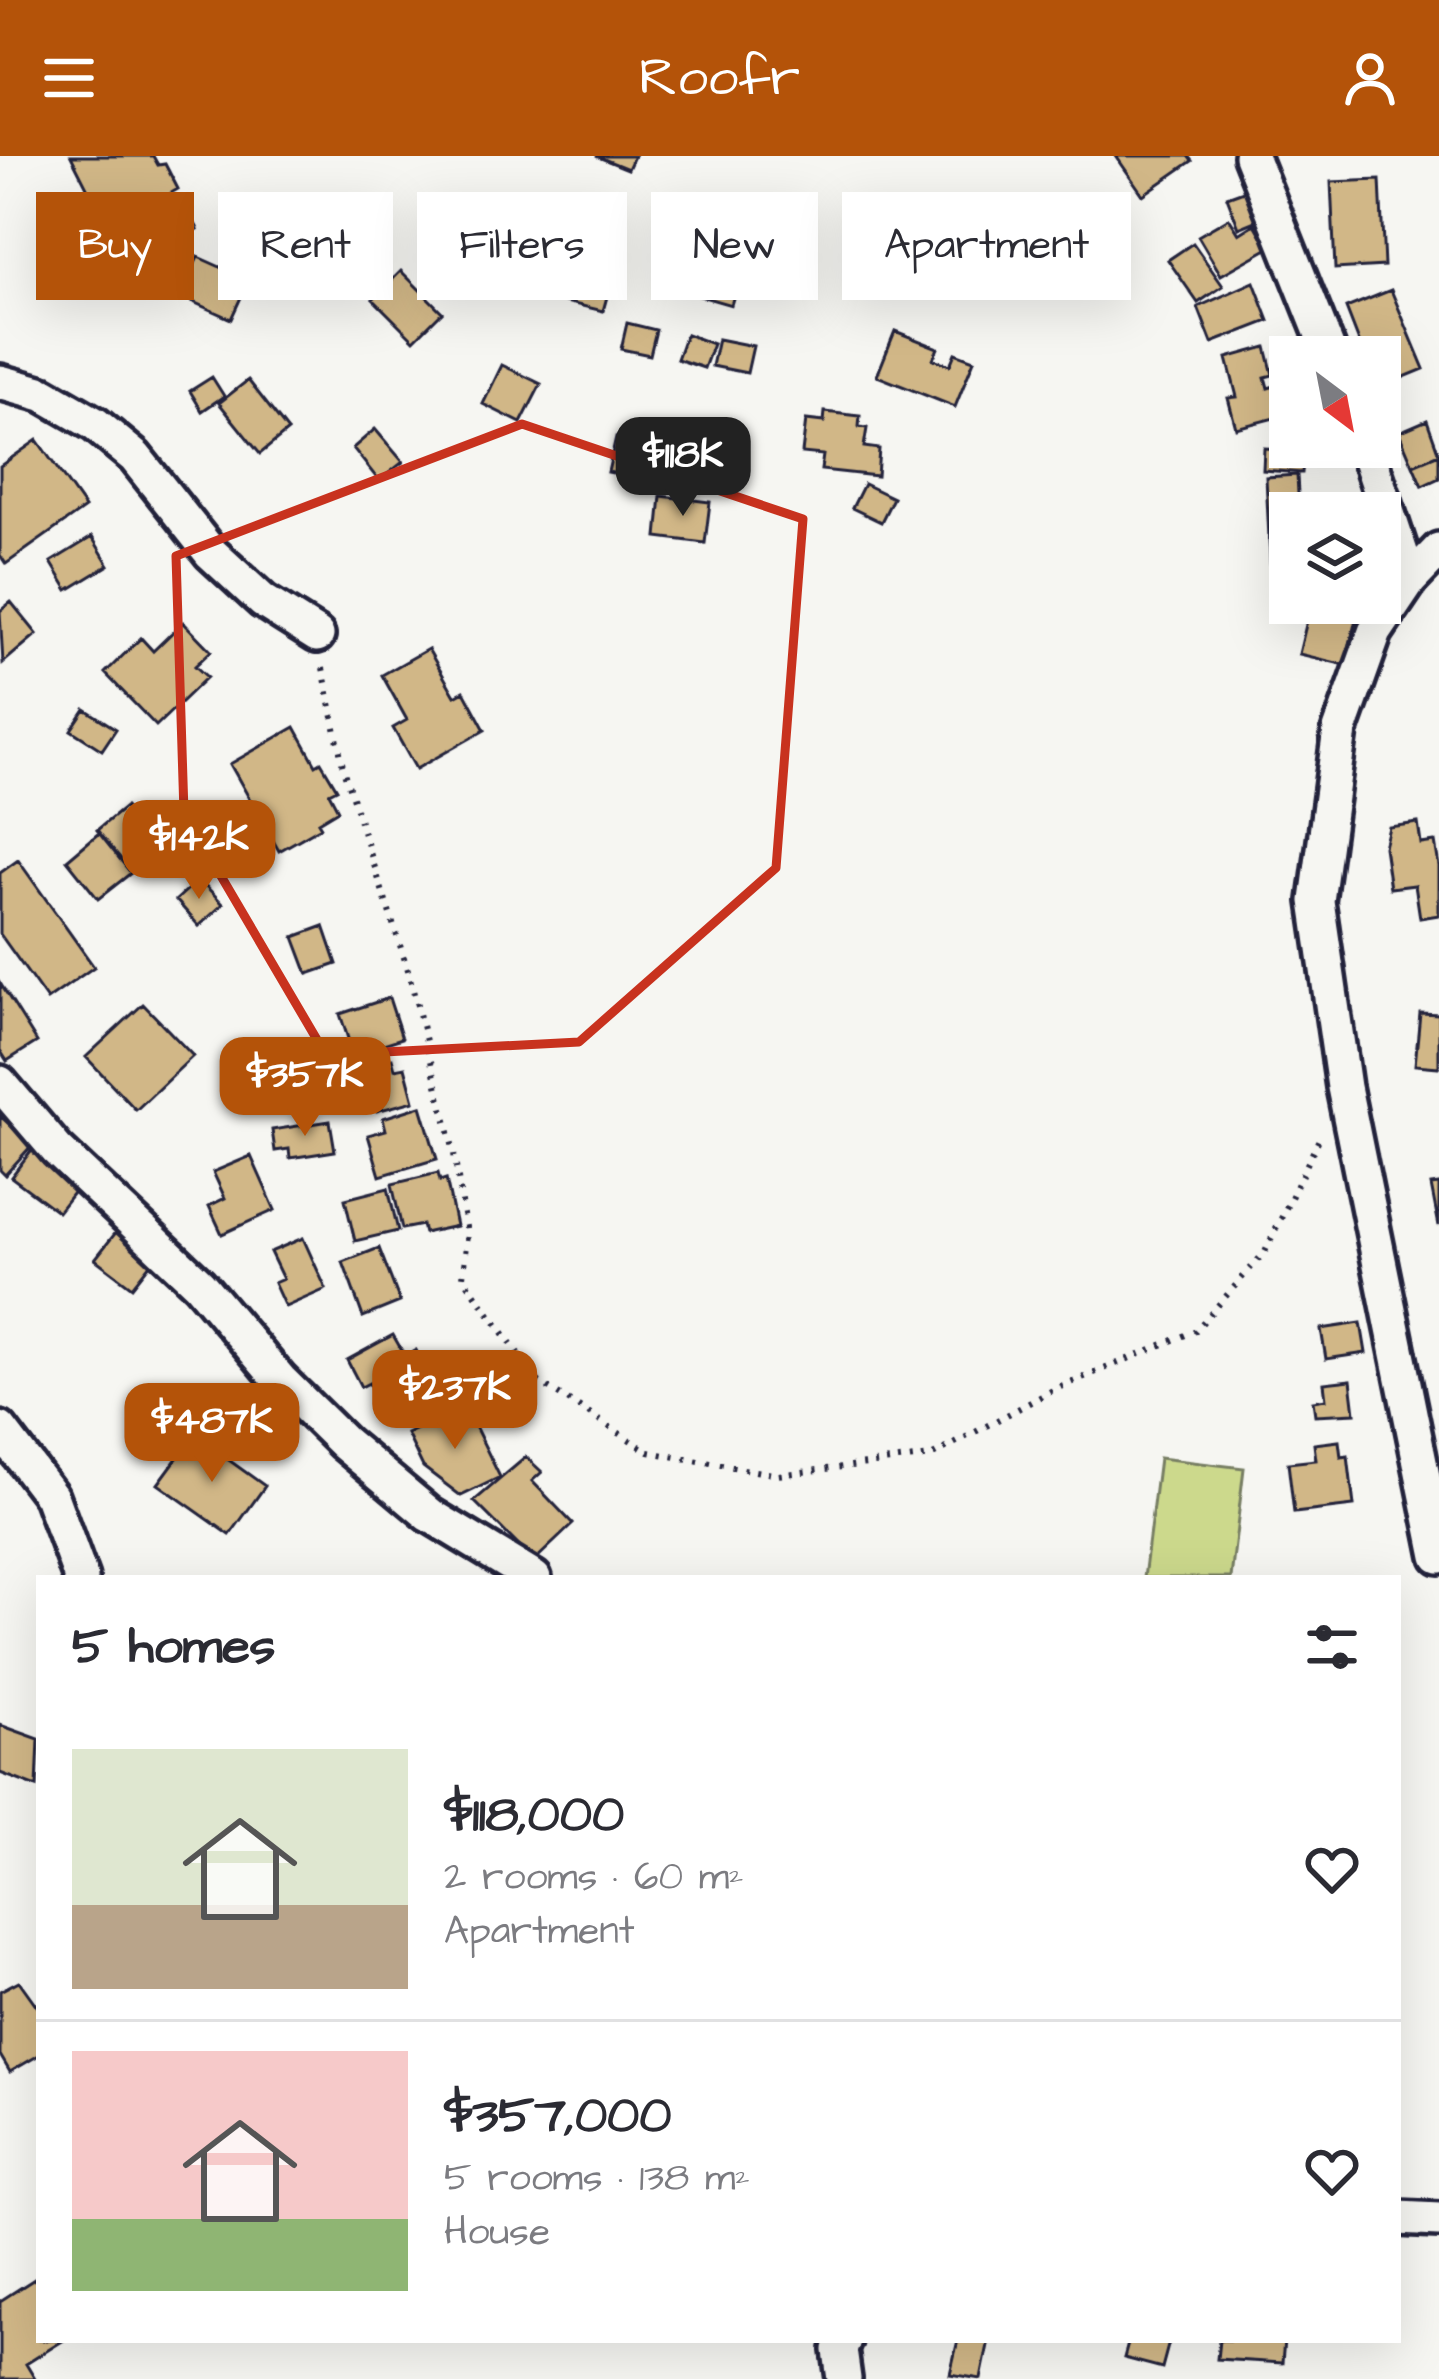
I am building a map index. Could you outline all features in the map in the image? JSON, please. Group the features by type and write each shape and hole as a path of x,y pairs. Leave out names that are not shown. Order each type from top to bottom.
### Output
{"street":[{"path":"1251,156 1323,336"},
{"path":"1268,194 1286,156"},
{"path":"0,382 43,394 95,424 136,457 211,554 262,601 316,635"},
{"path":"1373,468 1410,580"},
{"path":"1439,550 1410,580 1375,632 1340,730 1317,901 1344,1087 1439,1556"},
{"path":"0,1083 56,1150 199,1284 280,1380 344,1443 430,1515 529,1575"},
{"path":"0,1429 51,1496 80,1575"},
{"path":"1401,2218 1439,2220"},
{"path":"843,2343 844,2379"}],"path":[{"path":"316,635 344,772 409,970 453,1148 467,1233 463,1277 538,1382 649,1452 778,1475 931,1456 1051,1390 1195,1331 1265,1252 1344,1087"}],"highlighted area":[{"path":"522,424 803,519 776,868 579,1042 326,1055 184,813 176,556"}],"green space":[{"path":"1159,1458 1244,1468 1231,1575 1144,1575"}],"building":[{"path":"71,156 153,156 158,165 165,164 178,189 173,192 89,192"},
{"path":"596,156 634,156 628,169"},
{"path":"1116,156 1188,156 1192,161 1143,195"},
{"path":"1380,180 1384,266 1335,269 1331,182"},
{"path":"1249,189 1261,219 1239,228 1227,197"},
{"path":"1229,218 1239,234 1255,224 1269,248 1221,275 1198,236"},
{"path":"1193,243 1223,286 1198,303 1168,260"},
{"path":"198,257 218,266 218,300 240,300 231,319 189,300 194,300"},
{"path":"401,271 417,287 417,300 430,300 442,312 414,340 374,300 393,300 393,279"},
{"path":"1254,282 1269,321 1212,343 1198,307"},
{"path":"1391,290 1424,369 1401,378 1401,336 1357,336 1346,308"},
{"path":"556,300 606,300 603,311"},
{"path":"627,323 656,330 650,355 621,349"},
{"path":"895,331 938,348 933,359 950,365 955,353 974,360 955,407 877,376"},
{"path":"686,334 713,344 704,368 677,359"},
{"path":"718,339 753,346 747,373 712,366"},
{"path":"1266,347 1269,419 1236,428 1228,398 1237,397 1227,358"},
{"path":"502,365 541,384 521,423 483,404"},
{"path":"212,377 224,396 202,411 190,391"},
{"path":"248,380 288,431 260,454 219,403"},
{"path":"825,412 860,416 859,427 867,428 864,447 879,449 877,476 821,470 823,455 802,453 806,420 824,422"},
{"path":"1427,420 1439,454 1413,465 1401,431"},
{"path":"375,429 403,462 379,481 353,448"},
{"path":"616,437 656,445 649,480 608,472"},
{"path":"37,440 85,508 6,564 0,555 0,466"},
{"path":"1264,448 1269,448 1269,468 1302,468 1302,473 1263,470"},
{"path":"1439,454 1439,478 1422,486 1413,465"},
{"path":"1297,475 1298,492 1269,492 1269,538 1266,477"},
{"path":"864,484 893,498 881,522 852,508"},
{"path":"661,496 710,502 705,543 657,537"},
{"path":"92,537 109,565 68,590 51,562"},
{"path":"11,602 37,634 3,663 0,611"},
{"path":"183,622 211,651 195,666 207,677 156,726 105,673 141,638 153,651"},
{"path":"1306,624 1355,624 1345,665 1299,654"},
{"path":"428,649 455,696 464,691 485,730 416,769 393,728 407,720 382,675"},
{"path":"85,709 116,729 102,750 71,730"},
{"path":"295,727 316,765 321,762 337,789 329,793 338,810 318,822 321,827 279,851 230,764"},
{"path":"125,807 158,846 130,870 97,830"},
{"path":"1418,823 1421,844 1435,842 1439,866 1439,915 1420,918 1415,885 1390,888 1384,847 1389,827"},
{"path":"99,833 131,873 98,899 67,860"},
{"path":"18,860 94,967 47,1000 0,934 0,873"},
{"path":"199,879 223,904 199,926 176,900"},
{"path":"324,926 337,964 308,974 294,937"},
{"path":"0,983 37,1042 7,1061 0,1050"},
{"path":"389,998 402,1038 353,1054 340,1014"},
{"path":"143,1004 193,1056 136,1110 86,1057"},
{"path":"1420,1013 1439,1014 1439,1067 1415,1065"},
{"path":"392,1058 395,1069 405,1067 414,1101 377,1111 371,1088 357,1092 350,1070"},
{"path":"421,1106 437,1159 380,1176 368,1135 386,1130 383,1118"},
{"path":"0,1116 32,1145 5,1175 0,1170"},
{"path":"330,1121 335,1151 290,1158 289,1149 275,1151 272,1130"},
{"path":"33,1148 80,1184 58,1212 11,1177"},
{"path":"251,1156 275,1210 222,1234 209,1206 225,1198 213,1172"},
{"path":"438,1173 440,1181 446,1179 456,1226 424,1233 422,1225 402,1229 392,1184"},
{"path":"1439,1184 1439,1226 1431,1185"},
{"path":"388,1188 398,1231 355,1241 345,1199"},
{"path":"117,1231 154,1259 132,1287 95,1259"},
{"path":"303,1238 326,1289 285,1307 274,1283 283,1279 270,1252"},
{"path":"379,1248 400,1302 363,1317 343,1262"},
{"path":"1361,1323 1366,1353 1326,1359 1321,1329"},
{"path":"393,1335 405,1356 416,1350 437,1390 391,1414 385,1403 380,1406 369,1383 361,1387 347,1360"},
{"path":"1351,1380 1355,1413 1315,1415 1313,1401 1326,1399 1324,1383"},
{"path":"465,1406 500,1477 461,1496 423,1467 407,1434"},
{"path":"194,1435 265,1486 230,1535 158,1484"},
{"path":"1339,1441 1341,1457 1348,1456 1354,1506 1294,1513 1288,1463 1316,1460 1314,1444"},
{"path":"526,1457 542,1472 532,1481 573,1524 534,1561 474,1501"},
{"path":"0,1725 36,1738 36,1787 0,1773"},
{"path":"19,1981 36,2005 36,2057 10,2072 0,2055 0,1991"},
{"path":"36,2278 36,2343 59,2343 26,2364 35,2379 0,2379 0,2301"},
{"path":"957,2343 988,2343 981,2379 950,2374"},
{"path":"1128,2343 1169,2343 1162,2368 1124,2358"},
{"path":"1219,2343 1284,2343 1282,2363 1217,2359"}]}
